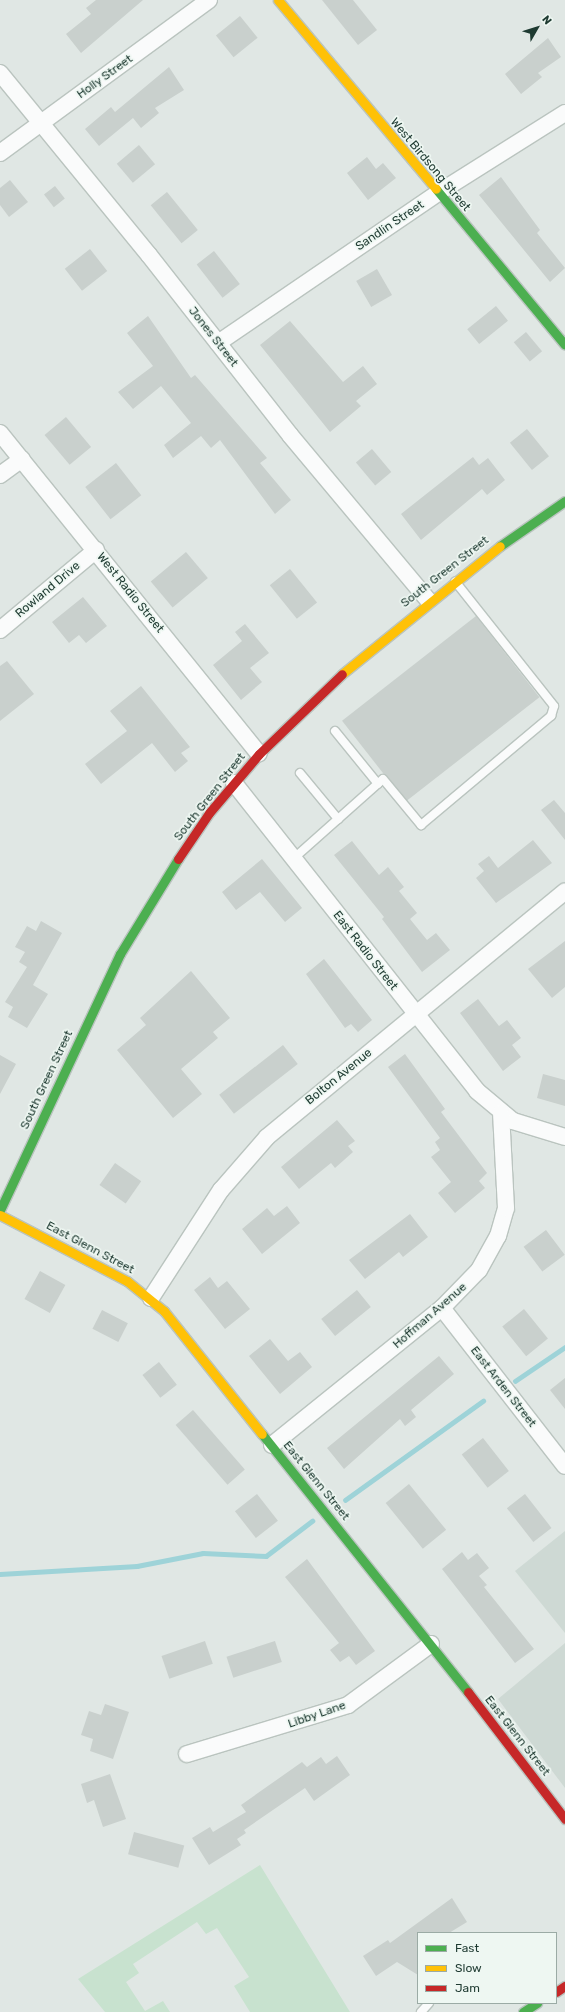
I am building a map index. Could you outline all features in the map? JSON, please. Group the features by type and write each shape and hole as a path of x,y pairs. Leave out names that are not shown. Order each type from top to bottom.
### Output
{"street":[{"name":"Holly Street","path":"0,153 209,0"},
{"name":"West Birdsong Street","path":"278,0 565,345"},
{"name":"Jones Street","path":"0,73 428,600"},
{"name":"Sandlin Street","path":"218,343 438,193 565,113"},
{"name":"West Radio Street","path":"0,433 96,550 259,754"},
{"path":"0,475 22,459"},
{"name":"South Green Street","path":"0,1210 133,930 181,854 234,783 259,754 331,683 428,600 565,501"},
{"name":"Rowland Drive","path":"0,630 96,550"},
{"name":"East Radio Street","path":"234,783 415,1015 477,1091 501,1112"},
{"name":"Bolton Avenue","path":"151,1298 221,1190 255,1149 565,891"},
{"path":"501,1112 526,1126 565,1137"},
{"name":"Hoffman Avenue","path":"272,1445 442,1308 479,1270 502,1227 507,1197 501,1112"},
{"name":"East Glenn Street","path":"0,1215 118,1276 151,1298 272,1445 431,1644 565,1819"},
{"name":"East Arden Street","path":"442,1308 565,1466"},
{"name":"Libby Lane","path":"187,1754 348,1705 431,1644"},
{"path":"523,2012 535,2004"}],"lane":[{"path":"293,859 383,779 422,825 551,716 554,706 454,580"},
{"path":"335,731 378,784"},
{"path":"300,773 338,819"},
{"path":"421,2012 428,2004"}],"shaded area":[{"path":"565,1531 565,1633 515,1571"},
{"path":"565,1643 565,1788 498,1699"}],"green space":[{"path":"260,1865 350,2012 250,2012 234,1986 249,1977 217,1928 206,1934 197,1922 133,1964 139,1973 126,1982 145,2011 163,2001 170,2012 105,2012 78,1979"}],"building":[{"path":"96,0 143,0 81,53 66,34 91,14 86,8"},
{"path":"322,0 353,0 377,30 358,45"},
{"path":"240,16 258,38 234,57 216,36"},
{"path":"548,38 561,57 538,73 542,77 521,94 505,74"},
{"path":"169,67 184,90 155,108 159,113 141,128 133,118 99,146 85,129 111,107 115,112"},
{"path":"139,145 155,164 133,183 117,164"},
{"path":"367,157 376,169 383,163 396,178 368,200 347,173"},
{"path":"501,177 540,230 537,233 565,268 550,282 479,195"},
{"path":"10,180 28,202 9,217 0,205 0,188"},
{"path":"55,186 65,199 54,207 44,195"},
{"path":"167,192 198,230 182,243 151,205"},
{"path":"90,249 107,271 82,291 65,269"},
{"path":"214,251 240,284 223,298 197,265"},
{"path":"377,269 392,295 371,307 356,281"},
{"path":"496,306 508,321 479,344 467,329"},
{"path":"148,316 191,378 195,375 267,458 260,463 291,500 275,514 220,440 211,448 201,436 173,458 164,445 191,423 161,386 133,409 118,392 153,366 127,333"},
{"path":"290,321 343,382 363,366 377,384 356,401 361,406 330,432 260,345"},
{"path":"526,332 542,351 530,361 514,342"},
{"path":"66,417 91,447 70,465 45,435"},
{"path":"527,429 549,456 532,470 510,443"},
{"path":"372,449 391,472 375,485 356,462"},
{"path":"473,457 479,465 488,458 505,480 487,495 482,489 421,540 401,514"},
{"path":"116,463 141,495 111,519 85,487"},
{"path":"186,552 208,578 173,608 151,582"},
{"path":"290,569 317,602 297,619 270,585"},
{"path":"83,597 107,626 86,643 79,635 69,643 52,622"},
{"path":"476,616 539,697 405,802 342,721"},
{"path":"245,624 269,653 250,668 262,682 241,700 213,665 242,641 235,632"},
{"path":"7,661 34,694 0,721 0,666"},
{"path":"141,686 190,747 181,753 188,761 175,772 152,743 101,784 85,764 127,731 110,711"},
{"path":"554,800 565,813 565,840 541,810"},
{"path":"533,840 552,863 496,903 476,878 484,871 478,864 489,856 498,868"},
{"path":"352,841 379,875 388,867 404,887 399,891 417,913 410,919 427,940 436,933 450,950 422,972 382,919 384,917 334,855"},
{"path":"262,859 302,908 285,922 260,892 236,910 222,892"},
{"path":"41,921 62,933 33,985 48,994 27,1028 8,1017 13,1007 5,1002 27,967 19,962 25,952 15,947 27,926 36,931"},
{"path":"565,941 565,987 552,998 528,969"},
{"path":"324,959 372,1020 358,1032 351,1024 345,1028 306,974"},
{"path":"191,971 230,1018 213,1032 218,1038 181,1069 202,1094 173,1118 117,1050 146,1025 140,1018"},
{"path":"478,999 499,1026 507,1020 521,1038 512,1045 521,1057 503,1071 460,1013"},
{"path":"283,1045 298,1064 234,1114 219,1095"},
{"path":"405,1054 445,1109 441,1112 487,1173 479,1181 485,1188 455,1213 438,1193 451,1182 431,1157 440,1150 435,1142 440,1138 388,1067"},
{"path":"0,1055 16,1064 0,1094"},
{"path":"543,1074 565,1080 565,1106 537,1098"},
{"path":"337,1120 355,1141 348,1146 353,1152 335,1168 331,1163 299,1189 281,1167"},
{"path":"115,1163 141,1181 126,1203 100,1185"},
{"path":"287,1206 300,1223 262,1254 242,1229 267,1208 274,1216"},
{"path":"410,1214 428,1237 403,1257 399,1252 365,1279 349,1260"},
{"path":"546,1230 565,1255 542,1272 524,1247"},
{"path":"40,1271 65,1285 50,1313 24,1299"},
{"path":"210,1277 218,1288 227,1281 250,1309 225,1329 194,1290"},
{"path":"357,1290 371,1307 335,1336 321,1319"},
{"path":"524,1309 548,1339 526,1356 502,1327"},
{"path":"102,1310 128,1323 118,1342 92,1329"},
{"path":"270,1339 288,1361 300,1352 312,1367 280,1394 249,1356"},
{"path":"439,1356 454,1374 411,1410 416,1417 405,1426 400,1419 344,1469 327,1448"},
{"path":"159,1362 177,1385 160,1398 142,1375"},
{"path":"565,1378 565,1409 550,1390"},
{"path":"193,1410 245,1470 227,1485 176,1425"},
{"path":"483,1438 509,1471 488,1488 462,1455"},
{"path":"409,1484 446,1530 423,1549 386,1503"},
{"path":"257,1494 278,1521 256,1538 235,1511"},
{"path":"525,1494 551,1528 533,1542 507,1508"},
{"path":"462,1552 468,1560 477,1553 489,1568 479,1576 487,1585 484,1587 534,1649 515,1663 442,1569"},
{"path":"307,1559 375,1651 356,1665 349,1656 340,1662 330,1650 339,1643 285,1577"},
{"path":"205,1641 213,1664 169,1679 162,1656"},
{"path":"275,1641 282,1662 233,1678 226,1657"},
{"path":"105,1704 129,1712 113,1759 90,1751 93,1739 81,1735 89,1711 101,1715"},
{"path":"337,1756 350,1775 314,1801 305,1788 244,1830 246,1833 237,1839 241,1845 209,1865 192,1838 210,1827 213,1832 246,1812 241,1805 302,1762 307,1767 321,1757 326,1764"},
{"path":"110,1774 126,1819 103,1827 94,1800 87,1803 81,1784"},
{"path":"134,1832 184,1845 178,1868 128,1854"},
{"path":"452,1898 467,1922 451,1932 417,1932 417,1974 397,1962 376,1976 363,1956 388,1940 390,1943"}],"waterway":[{"path":"515,1381 565,1347"},
{"path":"345,1500 483,1401"},
{"path":"0,1574 137,1566 203,1553 266,1556 312,1521"}],"traffic: fast":[{"path":"436,189 565,345"},
{"path":"500,546 565,501"},
{"path":"0,1210 120,954 178,859"},
{"path":"262,1434 468,1692"},
{"path":"523,2012 535,2004"}],"traffic: slow":[{"path":"278,0 436,189"},
{"path":"342,674 500,546"},
{"path":"0,1215 127,1281 164,1311 262,1434"}],"traffic: jam":[{"path":"178,859 209,813 259,754 342,674"},
{"path":"468,1692 565,1819"},
{"path":"557,1991 565,1986"}]}
